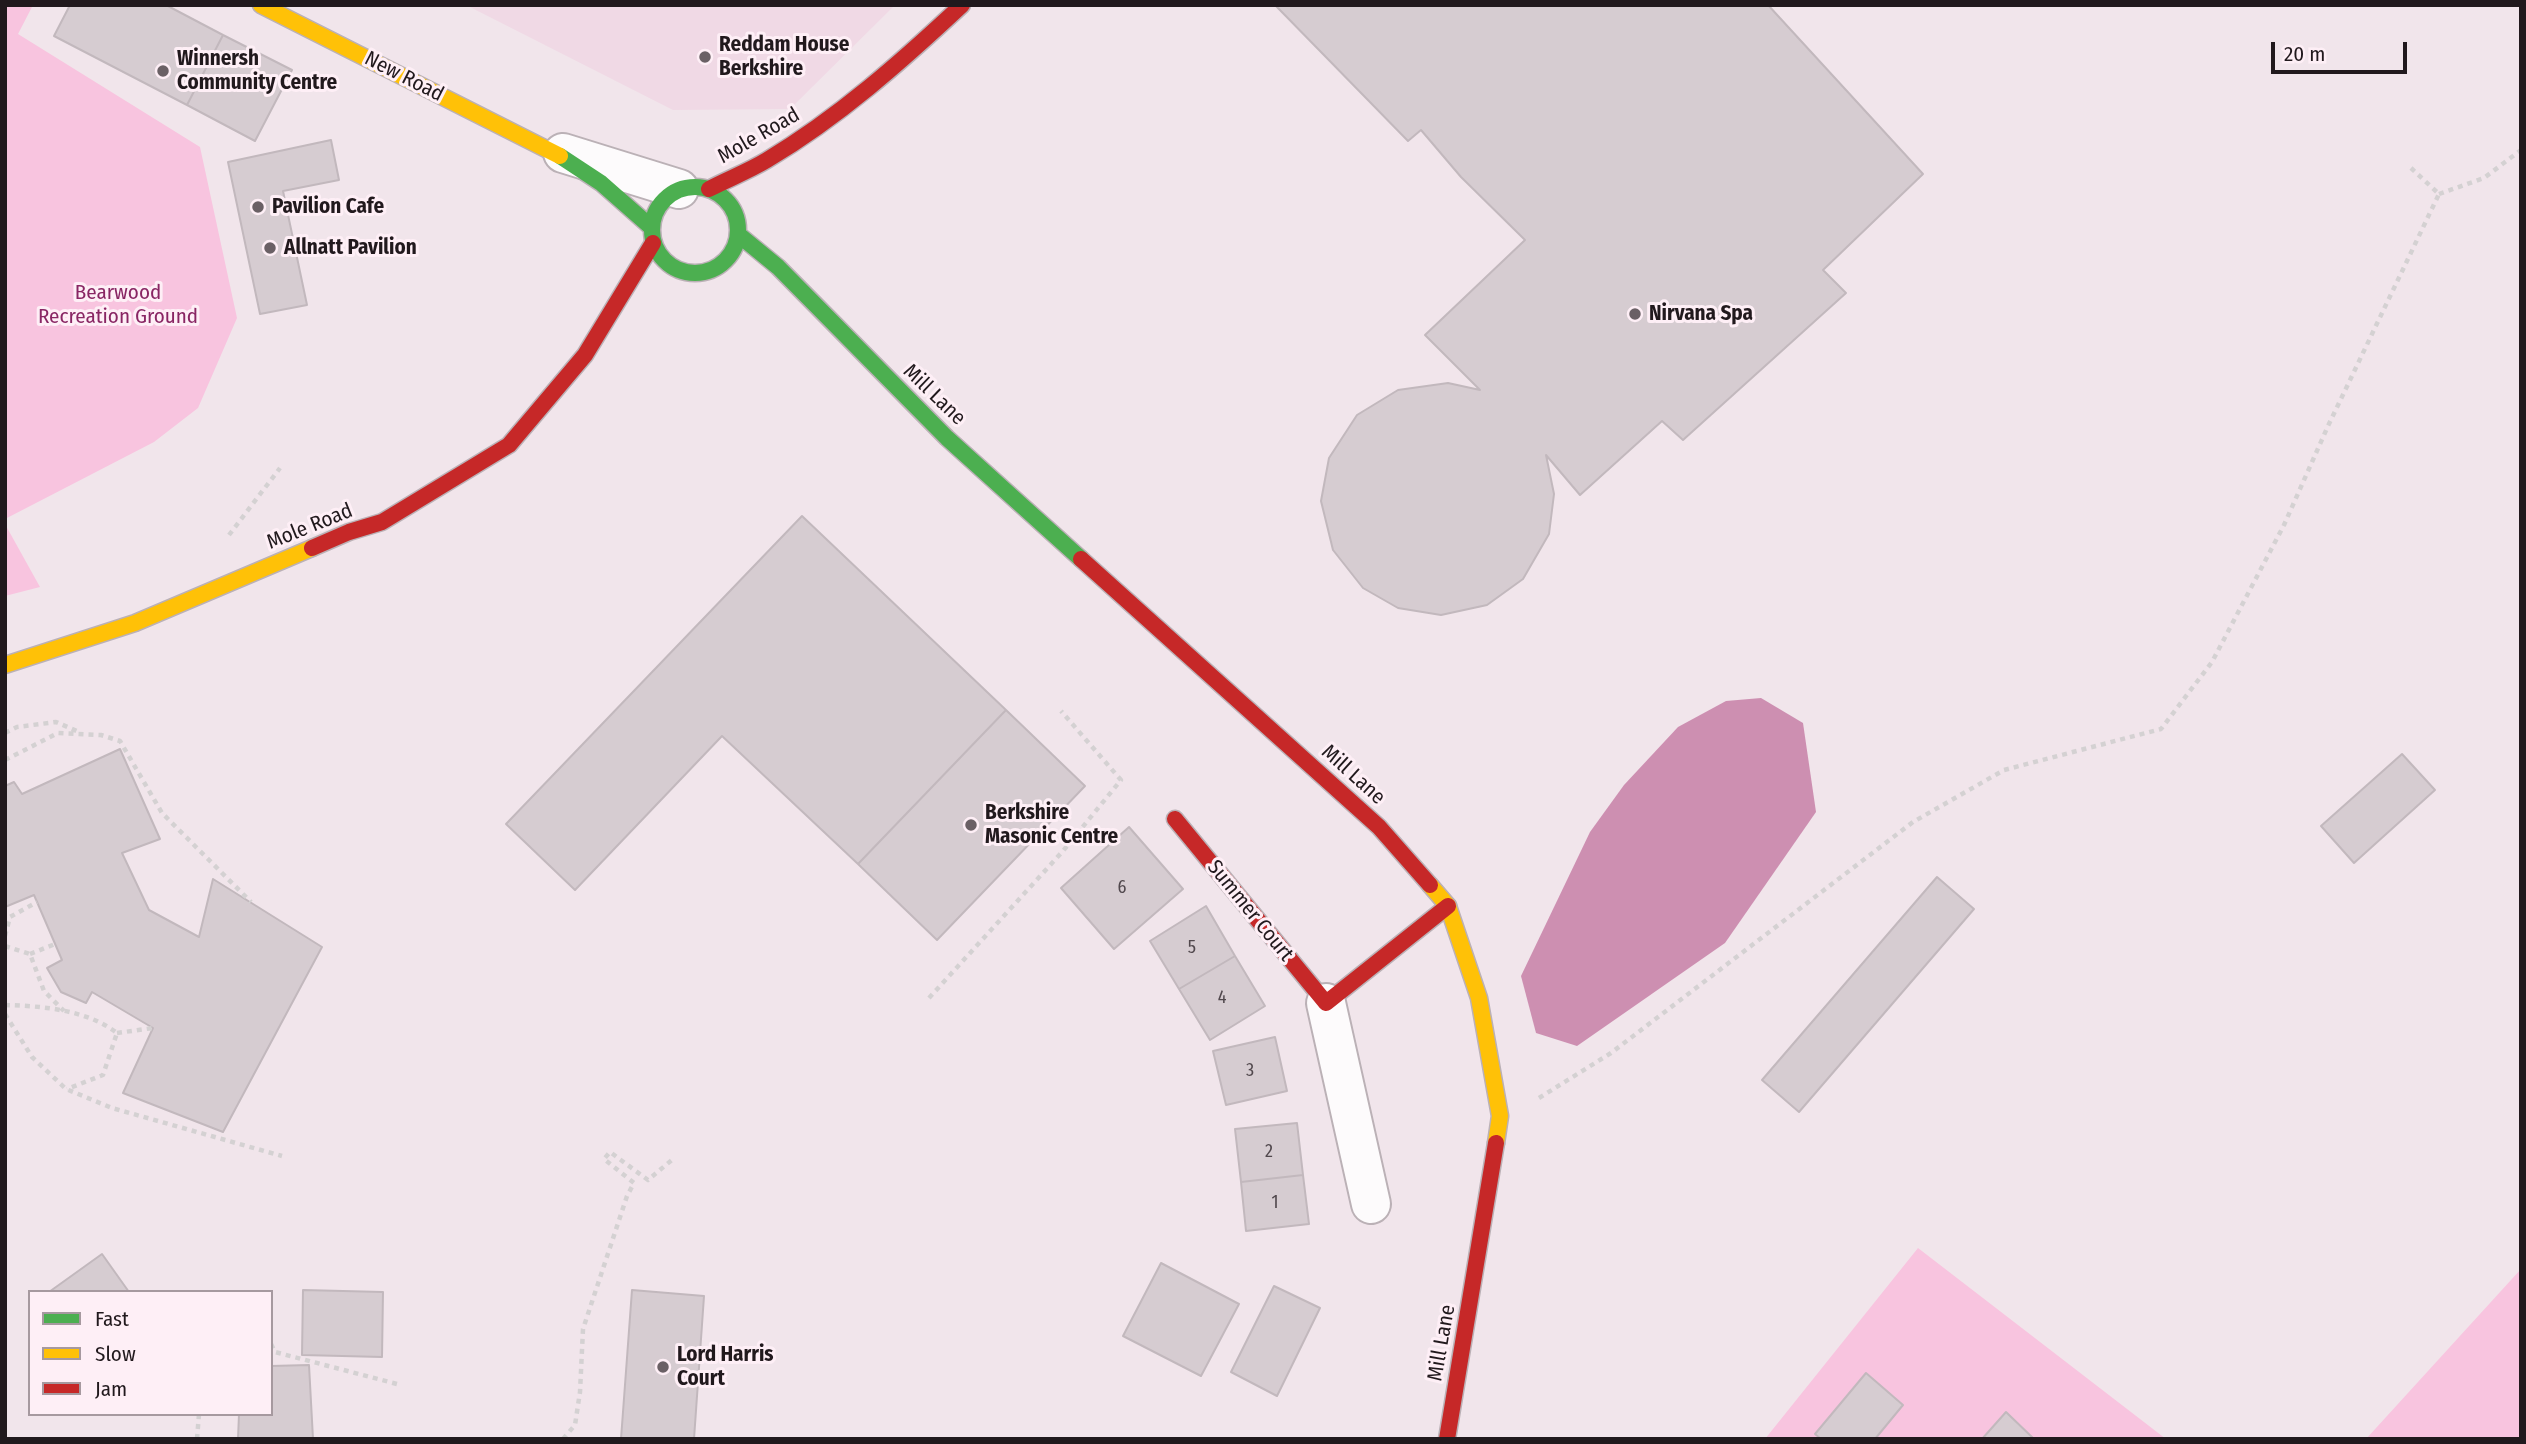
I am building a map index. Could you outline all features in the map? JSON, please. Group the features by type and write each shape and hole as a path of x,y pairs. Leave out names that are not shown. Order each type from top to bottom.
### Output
{"street":[{"name":"New Road","path":"261,5 547,148 601,183 652,236"},
{"name":"Mole Road","path":"694,189 766,161 829,119 910,54 962,5"},
{"name":"Mole Road","path":"789,163 829,119"},
{"name":"New Road","path":"547,148 694,189"},
{"path":"694,189 721,195 741,221 728,267 675,275 660,257 652,236 655,213 666,197 694,189"},
{"name":"Mill Lane","path":"741,221 822,315 947,438 1379,827 1448,906 1479,998 1500,1116 1447,1439"},
{"name":"Mole Road","path":"585,355 652,236"},
{"name":"Mill Lane","path":"779,293 822,315"},
{"name":"Mole Road","path":"5,665 135,623 349,532 382,522 509,444 585,355 626,319"},
{"name":"Summer Court","path":"1175,819 1326,1003 1371,1204"},
{"path":"1326,1003 1448,906"}],"path":[{"path":"1500,1116 1538,1098 1611,1053 1913,822 2004,770 2161,729 2212,662 2284,525 2328,426 2439,194 2484,178 2521,150"},
{"path":"2411,168 2439,194"},
{"path":"929,998 1063,852 1121,780 1060,712"},
{"path":"5,733 17,727 56,722 83,734"},
{"path":"5,760 58,733 101,734 120,741 162,813 251,902"},
{"path":"5,936 10,918 37,902"},
{"path":"30,954 55,944"},
{"path":"5,946 30,954 44,991 65,1012"},
{"path":"5,1005 47,1007 101,1021 117,1033 153,1028"},
{"path":"5,1014 32,1057 66,1089 112,1108 282,1156"},
{"path":"66,1089 103,1076 117,1033"},
{"path":"563,1439 575,1425 580,1392 583,1329 627,1196 634,1183 604,1159 611,1152 648,1180 673,1159"},
{"path":"273,1348 275,1353 397,1384"},
{"path":"197,1439 199,1416"}],"shaded area":[{"name":"Reddam House Berkshire","path":"466,5 895,5 790,109 673,110"},
{"path":"1761,698 1803,723 1816,812 1725,943 1577,1046 1536,1033 1521,976 1590,832 1624,785 1678,727 1726,701"}],"green space":[{"name":"Bearwood Recreation Ground","path":"5,5 33,5 18,34 200,147 237,318 198,408 154,442 5,519"},
{"path":"5,524 40,587 5,596"},
{"path":"1918,1248 2166,1439 1765,1439"},
{"path":"2521,1269 2521,1439 2366,1439"}],"building":[{"name":"Winnersh Community Centre","path":"70,5 166,5 223,35 187,105 54,36"},
{"name":"Nirvana Spa","path":"1275,5 1768,5 1923,174 1823,270 1846,293 1683,440 1662,421 1580,495 1546,455 1554,494 1549,534 1523,579 1487,605 1441,615 1398,608 1363,588 1333,550 1321,501 1329,458 1357,415 1398,390 1448,383 1480,390 1425,335 1525,240 1461,177 1421,130 1408,141"},
{"path":"223,35 292,70 255,141 187,105"},
{"name":"Allnatt Pavilion","path":"331,140 339,180 283,191 307,305 260,314 228,162"},
{"path":"802,516 1006,710 858,864 722,736 575,890 506,824"},
{"name":"Berkshire Masonic Centre","path":"1006,710 1085,786 937,940 858,864"},
{"path":"120,749 160,839 122,853 149,910 199,937 213,879 322,947 223,1132 123,1093 153,1028 92,992 86,1003 61,992 47,968 62,960 34,895 5,907 5,786 14,782 22,794"},
{"path":"2402,754 2435,790 2354,863 2321,826"},
{"path":"1129,827 1183,889 1114,949 1061,888"},
{"path":"1937,877 1974,909 1799,1112 1762,1080"},
{"path":"1206,906 1235,956 1179,989 1150,941"},
{"path":"1235,956 1265,1006 1210,1040 1179,989"},
{"path":"1275,1037 1287,1091 1226,1105 1213,1051"},
{"path":"1297,1123 1303,1175 1241,1182 1235,1129"},
{"path":"1303,1175 1309,1224 1246,1231 1241,1182"},
{"path":"102,1254 128,1290 52,1290"},
{"path":"1161,1263 1239,1304 1201,1376 1123,1336"},
{"path":"1274,1286 1320,1308 1277,1396 1231,1372"},
{"path":"303,1290 383,1292 382,1357 302,1355"},
{"name":"Lord Harris Court","path":"632,1290 704,1296 694,1439 621,1439"},
{"path":"309,1365 313,1439 238,1439 239,1416 273,1416 273,1366"},
{"path":"1866,1373 1903,1405 1875,1439 1821,1439 1815,1434"},
{"path":"2006,1412 2034,1439 1982,1439"}],"traffic: fast":[{"path":"560,156 601,183 652,228"},
{"path":"695,187 712,190 726,199 735,213 738,230 735,247 726,261 712,270 695,273 678,270 664,261 655,247 652,230 655,213 664,199 678,190 695,187"},
{"path":"739,235 778,267 947,438 1081,559"}],"traffic: slow":[{"path":"261,5 560,156"},
{"path":"5,665 135,623 312,548"},
{"path":"1430,885 1448,906 1479,998 1500,1116 1496,1143"}],"traffic: jam":[{"path":"709,189 760,164 819,126 892,68 962,5"},
{"path":"312,548 349,532 382,522 509,445 585,355 653,243"},
{"path":"1081,559 1379,827 1430,885"},
{"path":"1175,819 1326,1003 1448,906"},
{"path":"1447,1439 1496,1143"}],"place":[{"name":"Reddam House Berkshire","path":"705,57"},
{"name":"Winnersh Community Centre","path":"163,71"},
{"name":"Pavilion Cafe","path":"258,207"},
{"name":"Allnatt Pavilion","path":"270,248"},
{"name":"Nirvana Spa","path":"1635,314"},
{"name":"Berkshire Masonic Centre","path":"971,825"},
{"name":"Lord Harris Court","path":"663,1367"}]}
